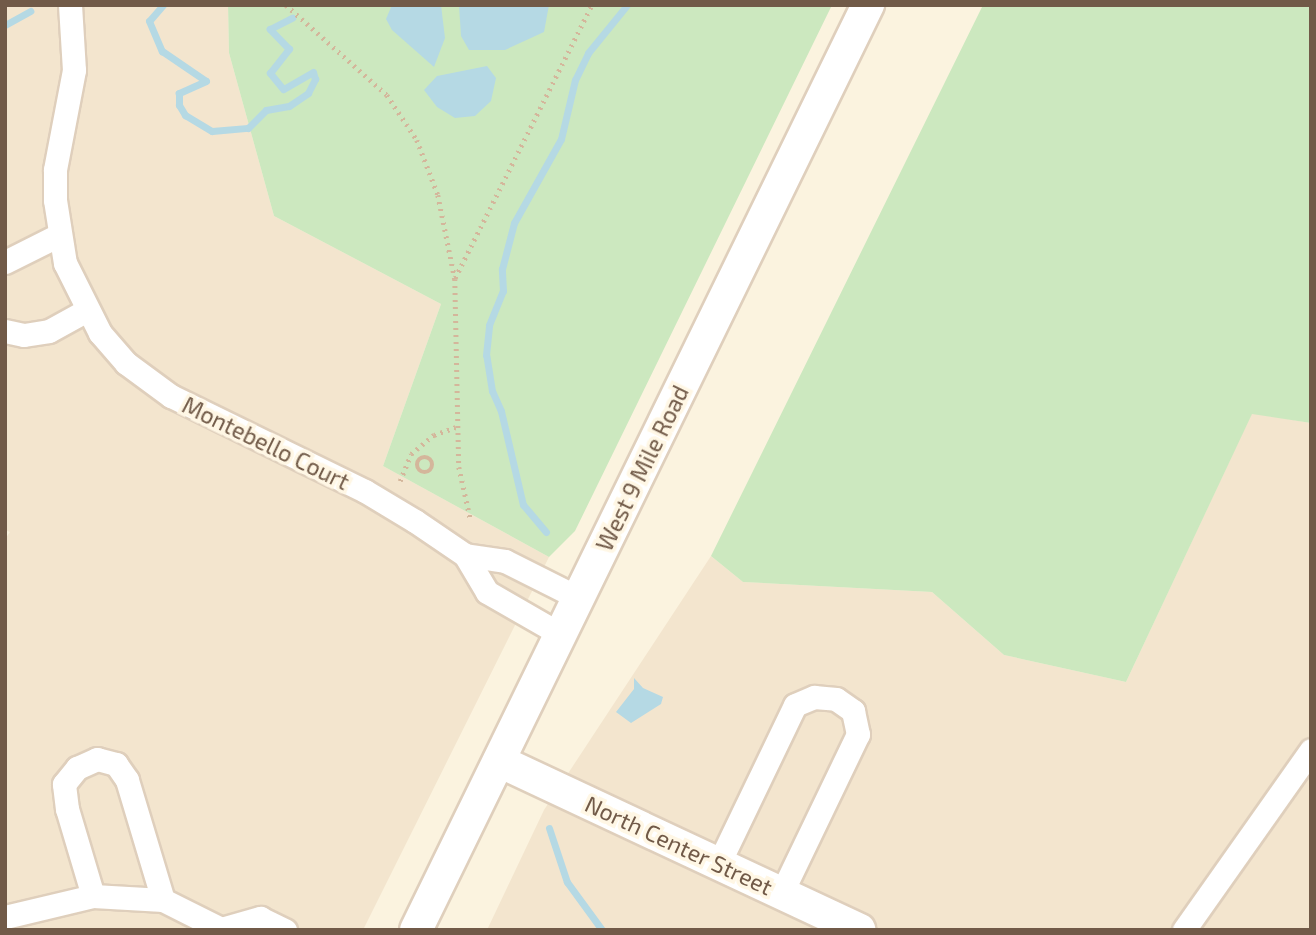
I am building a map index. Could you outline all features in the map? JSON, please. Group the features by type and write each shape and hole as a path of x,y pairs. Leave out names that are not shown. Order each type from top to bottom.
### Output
{"street":[{"name":"Montebello Court","path":"70,5 74,70 55,170 59,235 65,263 100,333 127,363 171,396 365,491 464,555 505,561 579,597"},
{"name":"West 9 Mile Road","path":"416,930 868,5"},
{"path":"5,262 59,235"},
{"path":"5,331 24,335 49,331 87,310"},
{"name":"Montebello Court","path":"464,555 487,592 560,634"},
{"path":"719,863 795,705 814,697 836,699 853,711 858,734 782,892"},
{"path":"1184,930 1311,750"},
{"path":"93,896 67,809 64,784 77,768 97,759 116,764 127,779 163,900"},
{"name":"North Center Street","path":"499,761 859,930"},
{"path":"5,917 93,896 163,900 222,929 260,918 285,930"}],"path":[{"path":"286,5 360,67 404,117 438,195 454,279 456,427 459,467 471,521"},
{"path":"454,279 592,5"},
{"path":"400,481 415,452 434,435 456,427"},
{"path":"415,452 421,459"}],"shaded area":[{"path":"5,5 228,5 229,53 274,216 441,304 383,466 549,557 363,930 5,930 5,539 10,532 5,530"},
{"path":"1252,413 1311,423 1311,930 487,930 544,810 711,556 743,582 932,592 1004,655 1126,682"}],"green space":[{"path":"228,5 832,5 575,531 549,557 383,466 441,304 274,216 229,53"},
{"path":"983,5 1311,5 1311,423 1252,414 1126,682 1004,655 932,592 743,582 711,556"}],"water":[{"path":"392,5 441,5 445,38 434,67 392,30 386,19"},
{"path":"459,5 549,5 544,32 505,50 469,50 461,36"},
{"path":"487,66 496,78 491,101 475,116 455,118 437,107 424,90 437,76"},
{"path":"634,678 643,688 663,697 661,704 631,723 616,712 634,689"}],"waterway":[{"path":"163,5 149,21 162,51 206,81 179,93 179,105 185,115 212,131 248,128 266,110 289,106 308,93 315,79 313,72 283,89 270,73 289,49 270,29 292,18"},
{"path":"546,532 523,505 501,411 492,391 486,355 489,325 503,291 502,269 514,223 561,139 575,80 588,53 627,5"},
{"path":"5,25 30,11"},
{"path":"549,828 567,882 602,930"}]}
